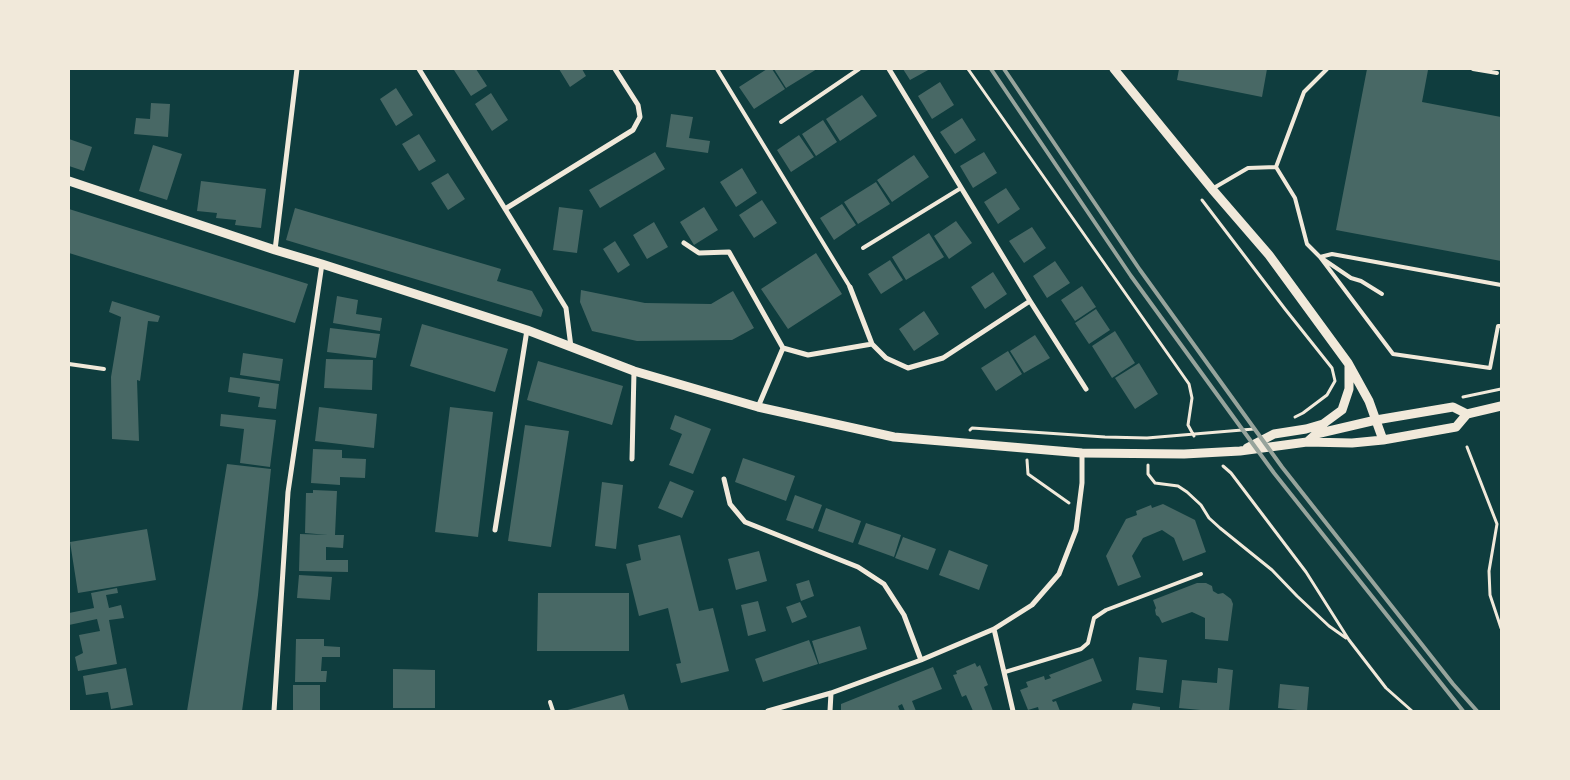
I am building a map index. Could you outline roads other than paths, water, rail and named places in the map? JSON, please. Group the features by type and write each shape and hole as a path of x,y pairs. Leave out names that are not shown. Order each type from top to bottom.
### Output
{"street":[{"path":"276,250 297,69"},
{"path":"419,69 566,308 571,346"},
{"path":"505,209 633,130 640,117 638,105 616,69"},
{"path":"889,69 1030,301 1086,389"},
{"path":"1114,69 1268,255 1348,362 1369,400 1383,440"},
{"path":"69,181 276,250 527,330 634,370 758,407 894,437 1082,453 1184,454 1240,451 1308,442 1352,443 1383,440 1456,427 1467,414 1501,406"},
{"path":"684,243 699,253 729,252 783,348 808,354 872,344"},
{"path":"274,711 288,492 322,264"},
{"path":"850,287 872,344 886,358 908,368 943,358 1030,301"},
{"path":"495,530 527,330"},
{"path":"758,407 783,348"},
{"path":"1240,451 1274,434 1323,424 1342,410 1349,389 1348,362"},
{"path":"632,459 634,370"},
{"path":"1308,442 1316,434 1376,420 1453,407 1467,414"},
{"path":"768,711 831,694 921,660 994,629 1032,605 1059,574 1076,530 1082,483 1082,453"},
{"path":"724,479 730,504 746,522 858,567 884,584 904,615 921,660"},
{"path":"994,629 1013,711"},
{"path":"830,711 831,694"}],"lane":[{"path":"717,69 850,287"},
{"path":"781,122 859,69"},
{"path":"1276,168 1304,92 1327,69"},
{"path":"1473,69 1497,73"},
{"path":"1212,188 1248,168 1276,168"},
{"path":"1276,168 1295,198 1307,244 1320,257 1393,354 1490,368 1498,326 1501,326"},
{"path":"863,248 961,188"},
{"path":"1320,257 1332,254 1501,285"},
{"path":"1320,257 1351,278 1382,294"},
{"path":"69,364 104,369"},
{"path":"1005,672 1081,649 1088,643 1094,618 1106,610 1201,574"},
{"path":"550,702 553,711"}],"railway":[{"path":"991,69 1131,276 1274,473 1463,711"},
{"path":"1004,69 1140,270 1282,467 1453,684 1477,711"}]}
